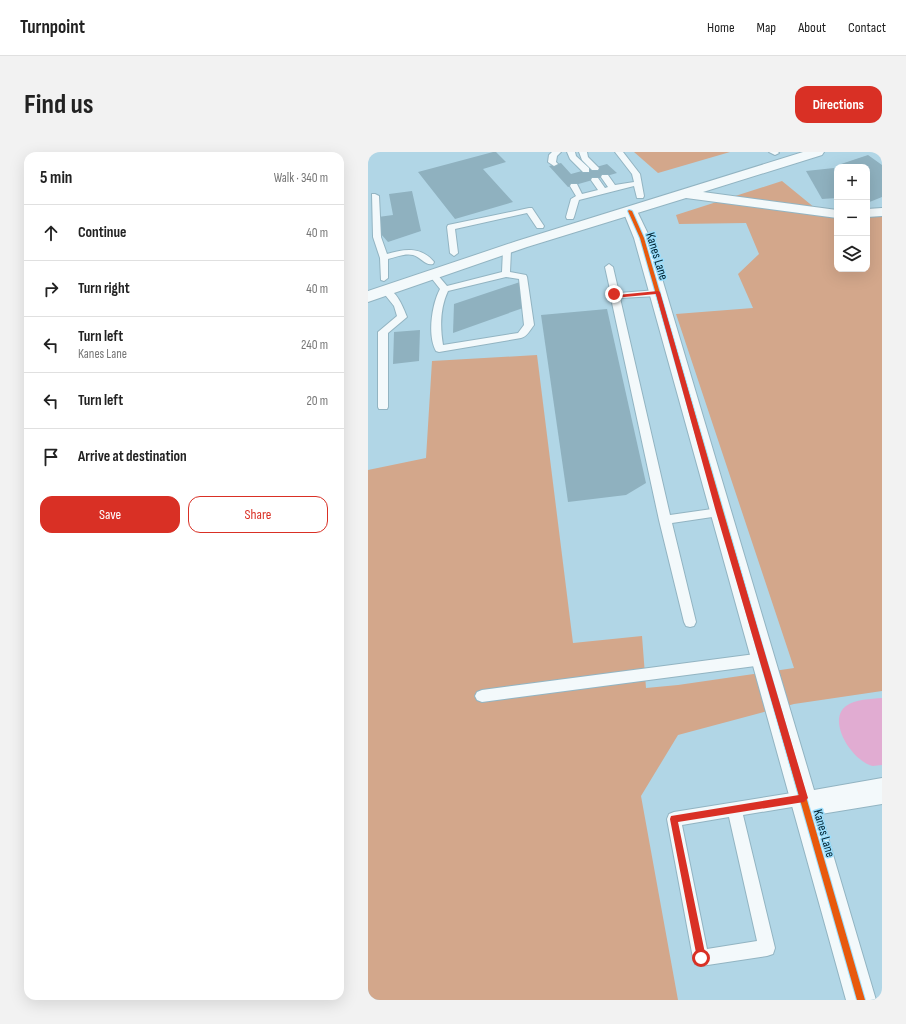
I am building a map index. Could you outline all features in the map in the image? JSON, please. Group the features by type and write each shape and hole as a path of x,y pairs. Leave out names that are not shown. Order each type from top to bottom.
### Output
{"main road":[{"path":"432,268 454,253 570,218 636,192 776,152"},
{"path":"684,194 817,152"},
{"path":"368,297 385,284 432,268 507,250 636,192 684,194 834,214"},
{"name":"Kanes Lane","path":"636,192 642,238 861,1000"},
{"path":"870,214 882,212"},
{"path":"368,283 385,284"},
{"path":"805,801 882,791"}],"lane":[{"path":"554,164 552,162 553,155 557,152"},
{"path":"571,152 573,157 586,170"},
{"path":"583,152 585,158 595,168"},
{"path":"619,152 636,174 636,192"},
{"path":"628,152 640,168 636,192"},
{"path":"605,177 613,188"},
{"path":"595,180 603,191"},
{"path":"574,186 580,198"},
{"path":"570,218 575,199 613,188 636,192"},
{"path":"375,196 377,238 384,258 385,284 398,305 402,317 383,332 383,407"},
{"path":"454,253 451,227 529,210 540,226"},
{"path":"506,274 507,250"},
{"path":"384,258 405,252 414,251 420,253 432,268 445,289"},
{"path":"609,267 614,296 665,520 690,622"},
{"path":"506,274 523,277 529,325 522,336 439,349 437,333 439,299 445,289 506,274"},
{"path":"614,296 658,292"},
{"path":"665,520 720,512"},
{"path":"482,696 764,659"},
{"path":"735,810 767,948 701,958 674,819 735,810 805,801"}],"shaded area":[{"path":"634,152 730,152 658,173"},
{"path":"782,181 815,208 834,210 834,272 870,272 870,213 882,212 882,691 794,704 678,735 641,796 678,1000 368,1000 368,470 426,458 432,361 537,355 573,643 642,636 646,688 678,685 794,668 676,314 753,308 738,274 759,254 746,223 679,224 676,215"},
{"path":"882,698 882,765 873,766 865,763 850,749 840,731 839,721 841,713 846,706 863,700"}],"building":[{"path":"496,152 506,162 483,169 513,202 455,219 418,172"},
{"path":"868,155 882,165 882,197 870,202 870,164 841,164"},
{"path":"561,163 571,174 607,164 617,173 568,187 549,166"},
{"path":"834,168 834,198 822,199 806,171"},
{"path":"412,191 421,231 388,242 380,233 378,217 393,215 389,194"},
{"path":"520,282 523,308 453,333 454,304"},
{"path":"607,309 646,483 626,495 568,502 541,315"},
{"path":"420,330 419,361 393,364 394,332"}],"cycle path":[{"path":"630,211 642,238 861,1000"}],"route":[{"path":"614,294 614,296 658,292 720,512 804,798 674,819 701,958"}]}
